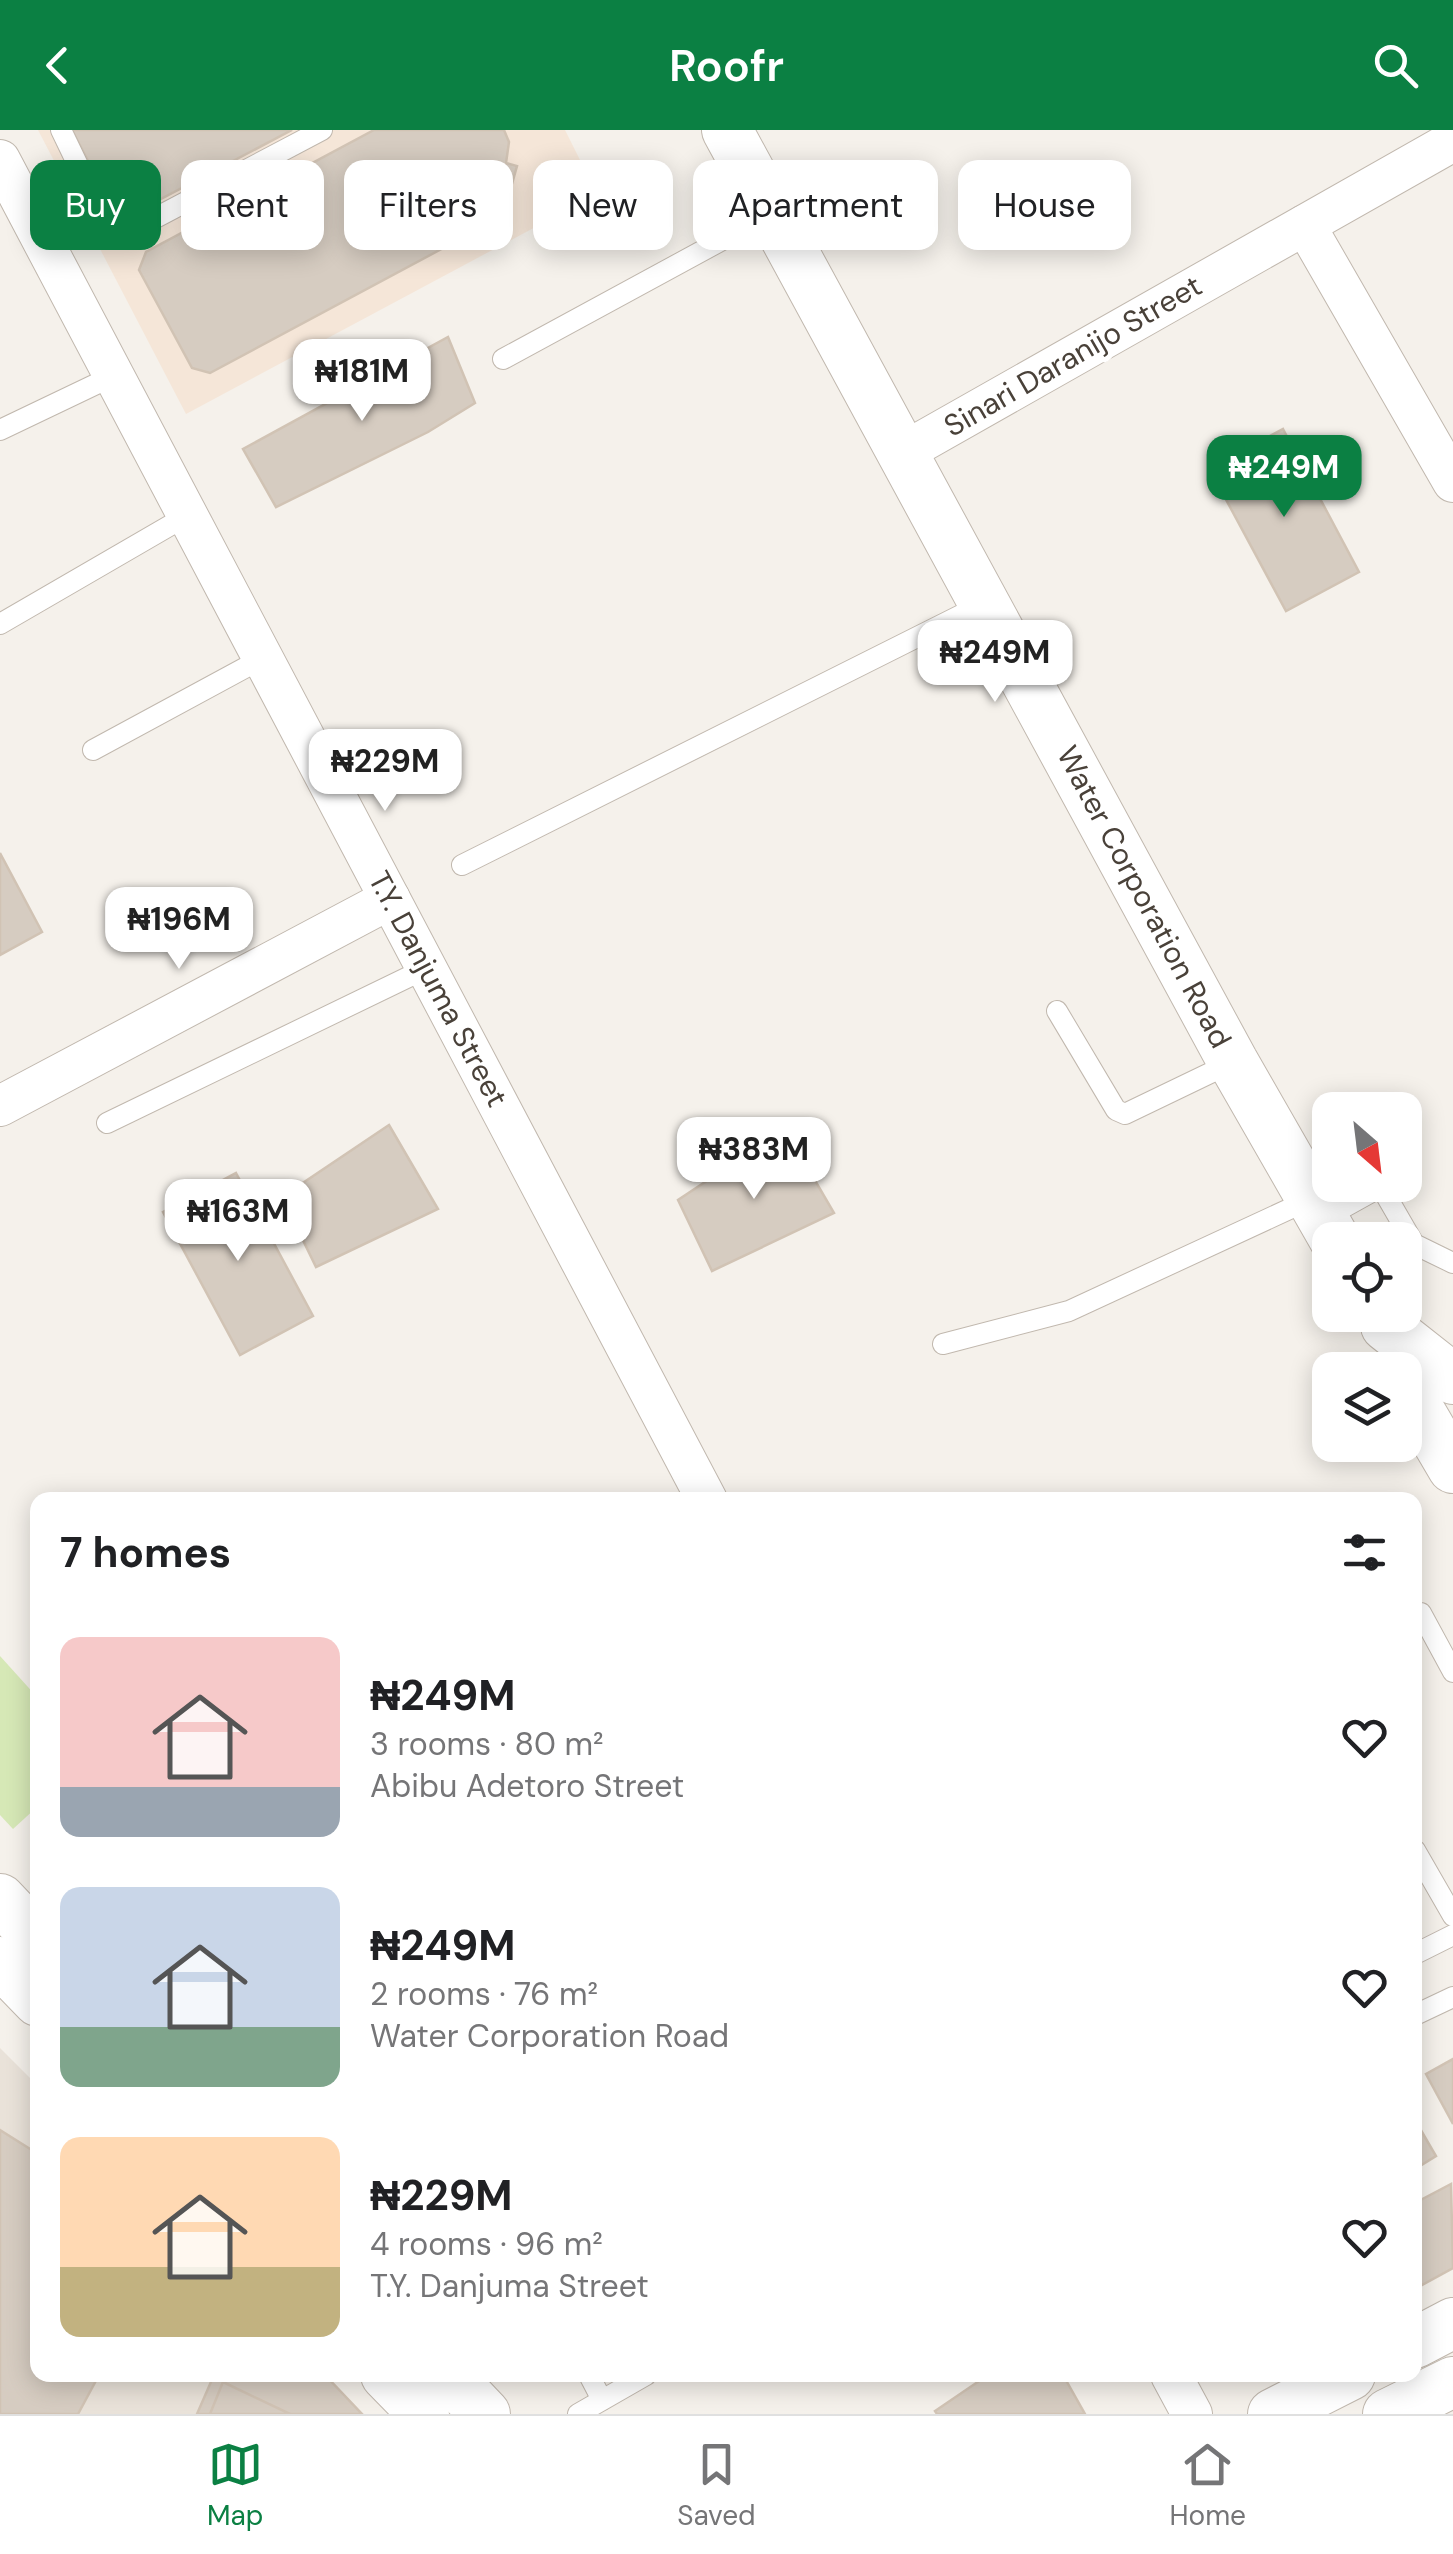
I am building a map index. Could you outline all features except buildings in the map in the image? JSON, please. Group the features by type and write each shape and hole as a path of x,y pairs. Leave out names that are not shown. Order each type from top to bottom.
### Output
{"street":[{"name":"Water Corporation Road","path":"727,130 743,160"},
{"name":"Sinari Daranijo Street","path":"902,454 1453,141"},
{"name":"T.Y. Danjuma Street","path":"0,160 704,1492"},
{"path":"1304,225 1453,482"},
{"name":"Water Corporation Road","path":"792,250 1233,1062 1323,1219"},
{"path":"0,1106 390,899"},
{"path":"0,1899 18,1974"},
{"path":"1422,2339 1453,2324"},
{"path":"393,2382 424,2414"},
{"path":"454,2382 484,2414"},
{"path":"1175,2382 1192,2414"},
{"path":"1272,2414 1336,2382"},
{"path":"1388,2414 1453,2382"}],"lane":[{"path":"61,130 101,213 119,228 144,224 322,130"},
{"path":"503,359 704,250"},
{"path":"0,430 113,376"},
{"path":"0,624 188,515"},
{"path":"462,865 985,604"},
{"path":"92,750 263,658"},
{"path":"107,1123 426,968"},
{"path":"1056,1010 1116,1110 1125,1114 1233,1062"},
{"path":"943,1344 1084,1306 1323,1219 1377,1189 1384,1192 1414,1244 1453,1263"},
{"path":"1422,1615 1453,1672"},
{"path":"1422,1862 1453,1916"},
{"path":"1422,1950 1453,1935"},
{"path":"1422,2012 1453,1996"},
{"path":"593,2382 602,2400"},
{"path":"578,2414 634,2382"}],"shaded area":[{"path":"38,130 565,130 580,160 533,160 533,228 513,239 513,160 344,160 344,250 492,250 186,414 101,250 161,250 161,160 54,160"},
{"path":"0,2048 30,2078 30,2382 211,2382 197,2414 0,2414"}],"green space":[{"path":"0,1656 30,1689 30,1813 13,1829 0,1815"}]}
